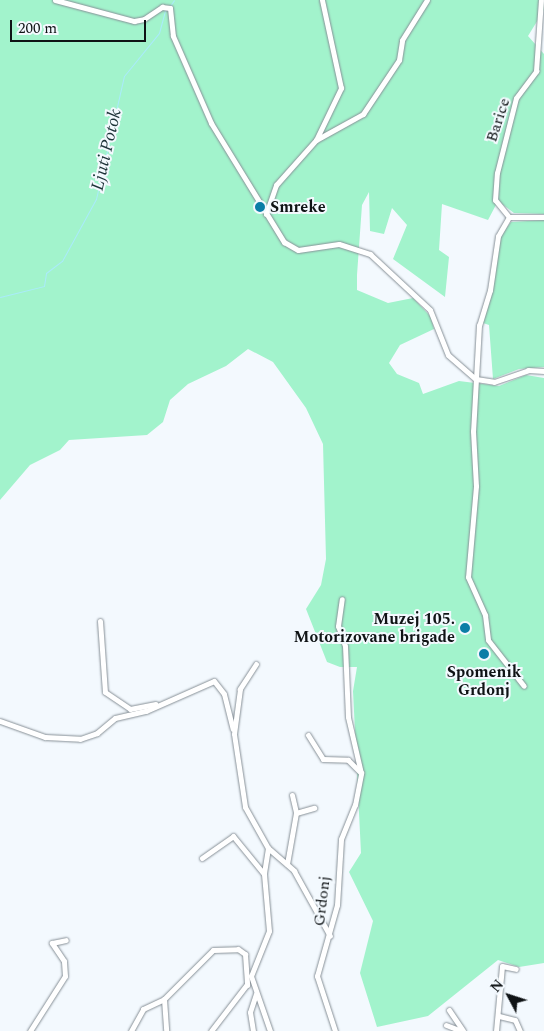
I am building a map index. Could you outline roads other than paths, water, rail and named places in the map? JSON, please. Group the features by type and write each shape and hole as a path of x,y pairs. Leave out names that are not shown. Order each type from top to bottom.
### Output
{"street":[{"path":"55,0 134,21 169,7 173,36 203,107 284,242 298,250 339,244 370,254 430,310 448,355 476,380 494,382 528,370 544,371"},
{"path":"266,214 276,185 316,140 341,88 322,0"},
{"path":"316,140 362,114 399,60 402,40 427,0"},
{"name":"Barice","path":"508,218 495,200 497,173 516,98 536,71 541,0"},
{"path":"524,686 488,640 485,615 469,584 476,486 476,380 480,325 490,290 498,236 508,218 544,217"},
{"path":"342,599 338,626 345,646 348,718 361,773"},
{"path":"100,621 105,692 130,709 193,694 214,681 224,694 234,734 245,807 268,848 287,864 330,936"},
{"path":"234,734 240,689 256,664"},
{"path":"0,720 45,737 80,739 96,733 115,718 146,711 156,704"},
{"path":"308,735 324,759 348,760 361,773"},
{"name":"Grdonj","path":"335,1031 317,984 337,905 340,839 360,788 361,773"},
{"path":"287,864 296,813 292,795"},
{"path":"296,813 314,808"},
{"path":"202,858 233,836 264,874"},
{"path":"211,1031 247,985 269,931 264,874 268,848"},
{"path":"30,1031 65,976 64,961 52,943 66,940"},
{"path":"131,1031 143,1009 164,999 192,966 219,948 245,954 247,985"},
{"path":"496,1031 499,1016 502,966 516,969"},
{"path":"251,976 270,1031"},
{"path":"253,1031 251,1006 256,994"},
{"path":"164,999 166,1031"},
{"path":"446,1025 463,1031 449,1010"},
{"path":"499,1016 515,1020 520,1031"}],"waterway":[{"name":"Ljuti Potok","path":"170,6 174,0"},
{"name":"Ljuti Potok","path":"0,297 44,286 46,273 62,261 96,199 124,76 159,33 165,10"}],"place":[{"name":"Smreke","path":"260,207"},
{"name":"Muzej 105. Motorizovane brigade","path":"465,628"},
{"name":"Spomenik Grdonj","path":"484,654"}]}
